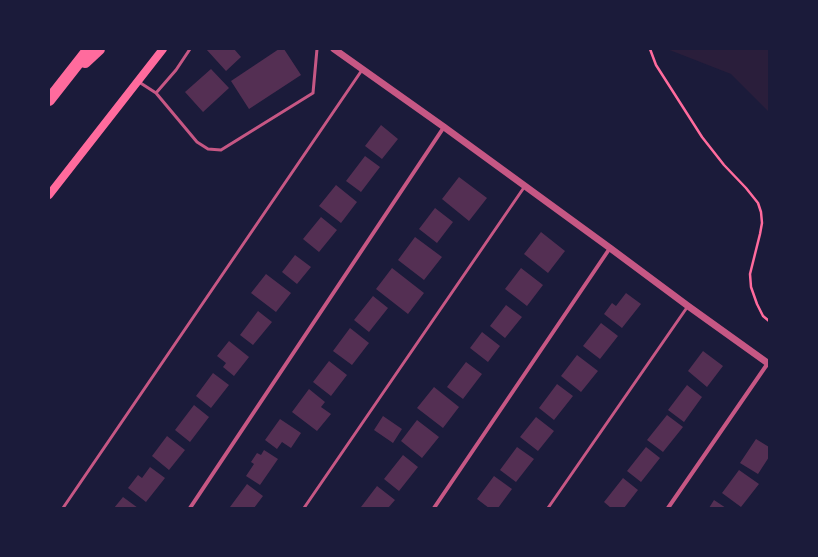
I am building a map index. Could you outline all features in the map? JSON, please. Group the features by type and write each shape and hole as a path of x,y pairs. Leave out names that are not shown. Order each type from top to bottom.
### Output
{"highway":[{"path":"49,100 89,49"},
{"path":"67,77 99,49"}],"main road":[{"path":"49,195 163,49"}],"street":[{"path":"334,49 444,127 768,364 668,508"},
{"path":"190,508 444,127"},
{"path":"434,508 610,248"}],"lane":[{"path":"156,93 176,70 190,49"},
{"path":"137,82 156,93 197,142 208,149 221,150 313,93 317,49"},
{"path":"63,508 363,69"},
{"path":"304,508 525,186"},
{"path":"548,508 688,306"}],"path":[{"path":"650,49 656,65 702,137 724,165 758,203 762,223 750,274 751,287 763,316 769,321"}],"shaded area":[{"path":"667,49 769,49 769,112 731,74"}],"building":[{"path":"206,49 234,49 241,57 226,71"},
{"path":"279,49 284,49 301,75 249,109 231,81"},
{"path":"211,69 229,88 203,112 185,92"},
{"path":"381,125 398,139 382,159 365,146"},
{"path":"365,156 380,167 361,192 346,181"},
{"path":"459,177 487,198 469,221 442,199"},
{"path":"336,185 357,202 341,223 319,206"},
{"path":"435,208 453,222 437,243 419,229"},
{"path":"321,217 337,230 319,252 303,239"},
{"path":"541,232 565,251 548,273 524,254"},
{"path":"415,237 442,257 424,280 398,260"},
{"path":"295,255 311,267 297,284 282,272"},
{"path":"392,268 424,293 408,314 376,289"},
{"path":"521,268 543,285 527,306 505,289"},
{"path":"266,274 291,293 276,312 251,293"},
{"path":"626,293 641,304 622,328 604,314 612,303 616,306"},
{"path":"373,296 388,308 369,332 354,320"},
{"path":"506,305 522,317 505,338 490,326"},
{"path":"258,311 272,322 253,345 240,335"},
{"path":"601,323 618,336 600,359 583,346"},
{"path":"350,328 369,343 352,365 333,351"},
{"path":"482,332 500,346 488,362 470,348"},
{"path":"229,341 249,357 234,376 223,367 226,363 217,356"},
{"path":"703,351 723,366 707,387 688,371"},
{"path":"577,355 598,371 581,392 561,376"},
{"path":"329,361 347,375 331,396 313,382"},
{"path":"466,362 482,374 463,399 447,387"},
{"path":"213,373 229,385 211,408 196,396"},
{"path":"557,384 573,396 554,420 539,408"},
{"path":"687,385 702,397 684,422 668,410"},
{"path":"434,387 459,407 443,428 417,408"},
{"path":"309,389 325,402 321,407 331,414 317,431 292,412"},
{"path":"194,405 209,417 190,442 175,430"},
{"path":"667,415 683,427 663,452 647,440"},
{"path":"383,416 402,429 393,443 374,430"},
{"path":"536,417 554,431 538,451 520,437"},
{"path":"280,419 301,433 291,448 282,442 277,449 265,440"},
{"path":"417,420 439,437 422,458 401,441"},
{"path":"167,436 185,450 169,470 152,456"},
{"path":"756,439 769,447 769,457 758,474 740,463"},
{"path":"517,447 534,459 516,482 500,470"},
{"path":"646,447 660,458 641,482 627,471"},
{"path":"264,450 278,459 260,485 246,476 254,464 251,462 257,453 261,455"},
{"path":"403,455 418,467 399,491 384,479"},
{"path":"150,467 165,478 146,502 128,488 138,475 142,478"},
{"path":"739,470 759,484 741,507 722,493"},
{"path":"494,476 512,489 498,508 489,508 477,499"},
{"path":"623,478 638,490 624,508 611,508 604,502"},
{"path":"247,484 263,496 254,508 230,507"},
{"path":"377,486 395,500 388,508 361,507"},
{"path":"123,497 138,508 114,508"},
{"path":"714,500 726,508 709,508"}]}
